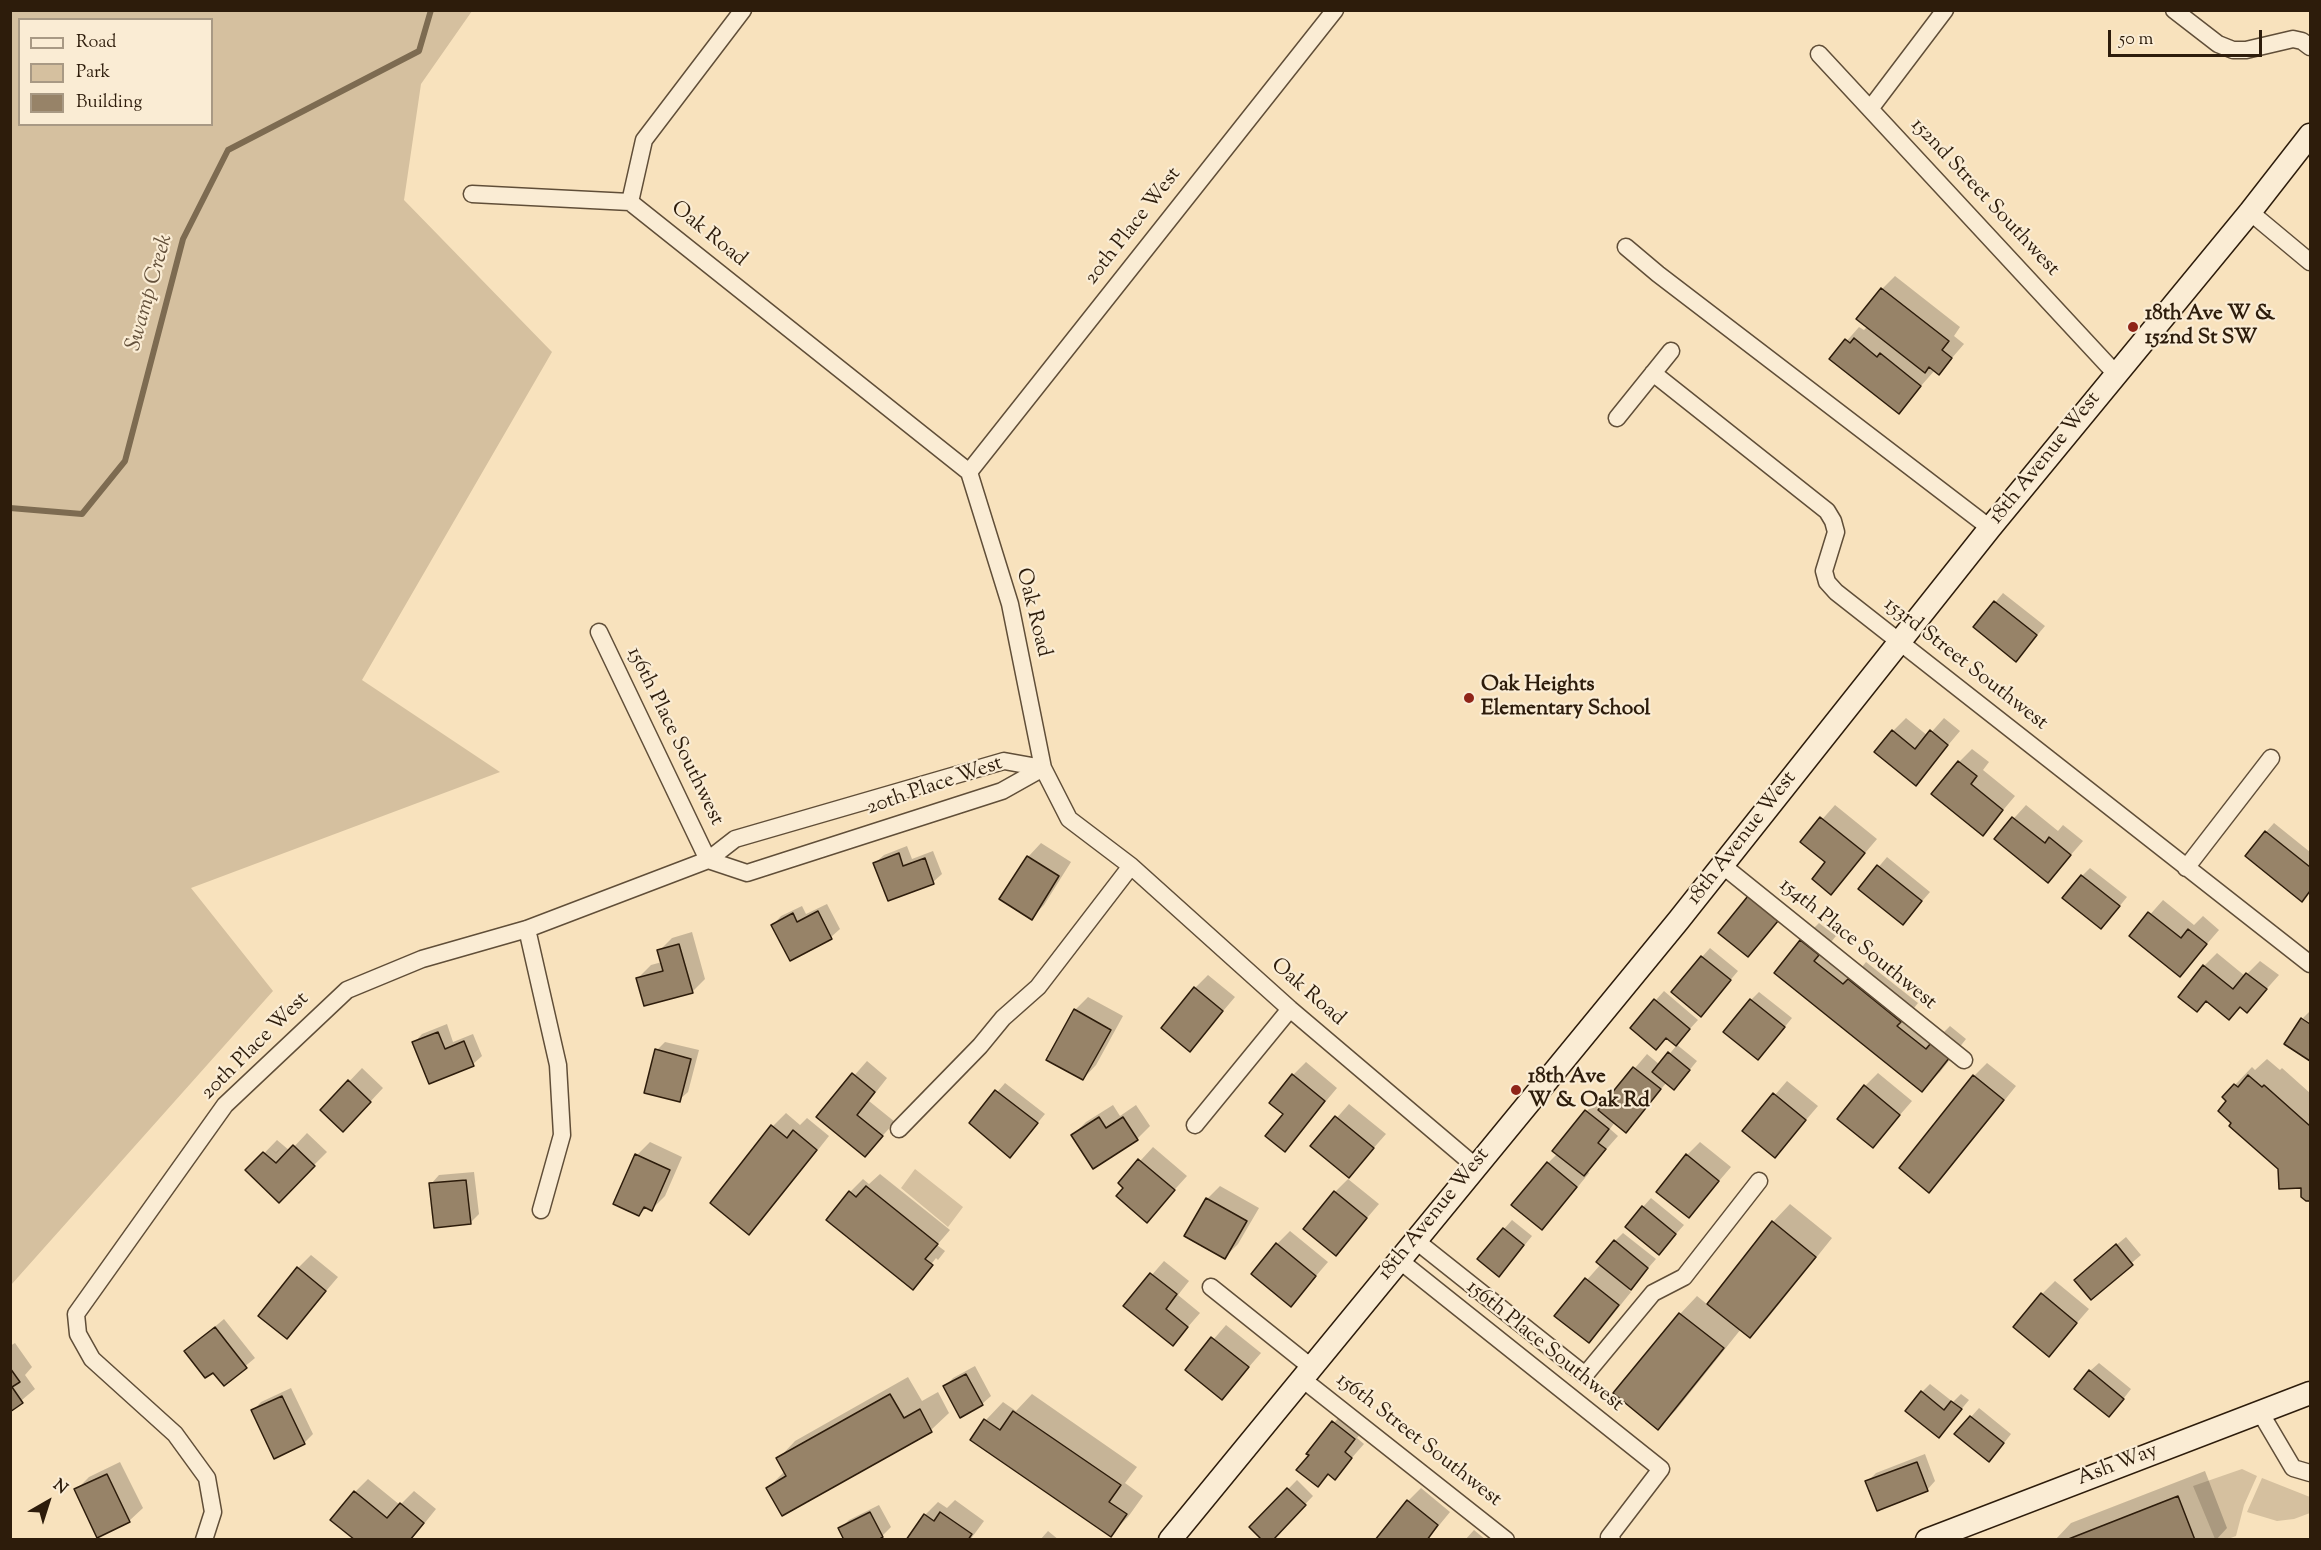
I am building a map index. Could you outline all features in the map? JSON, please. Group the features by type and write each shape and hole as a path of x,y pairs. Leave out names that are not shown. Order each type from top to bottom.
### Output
{"street":[{"path":"472,194 630,202 644,140 743,10"},
{"name":"20th Place West","path":"969,472 1335,10"},
{"path":"1870,109 1945,10"},
{"path":"2174,10 2218,44 2233,50 2246,50 2293,39 2302,41 2310,47"},
{"name":"152nd Street Southwest","path":"1819,54 2116,374"},
{"name":"18th Avenue West","path":"1170,1539 1722,865 1990,528 2250,212 2310,135"},
{"name":"Oak Road","path":"630,202 969,472 1010,604 1043,768 1069,819 1131,866 1290,1009 1475,1166"},
{"path":"2250,212 2310,262"},
{"path":"1626,247 1658,274 1990,528"},
{"path":"1617,418 1671,351"},
{"name":"153rd Street Southwest","path":"1653,373 1827,511 1836,532 1824,571 1827,582 1836,592 2310,964"},
{"name":"156th Place Southwest","path":"599,632 708,860"},
{"path":"2186,868 2271,758"},
{"name":"20th Place West","path":"204,1539 213,1512 207,1478 175,1434 92,1359 78,1334 76,1314 225,1105 346,990 422,959 527,929 708,860 735,839 1004,761 1043,768"},
{"name":"20th Place West","path":"708,860 747,873 1002,791 1043,768"},
{"name":"154th Place Southwest","path":"1722,865 1964,1060"},
{"path":"899,1129 981,1046 1003,1018 1038,987 1131,866"},
{"path":"527,929 558,1065 562,1135 541,1210"},
{"path":"1195,1125 1290,1009"},
{"path":"1415,1240 1585,1375 1653,1293 1684,1277 1759,1181"},
{"name":"156th Place Southwest","path":"1399,1260 1660,1469 1609,1539"},
{"name":"156th Street Southwest","path":"1211,1287 1306,1372 1506,1539"},
{"name":"Ash Way","path":"1927,1539 2310,1393"},
{"path":"2260,1412 2293,1468 2310,1473"}],"green space":[{"path":"11,10 472,11 421,84 404,200 552,352 362,680 500,772 191,888 273,991 11,1285"},
{"path":"915,1169 963,1207 948,1227 901,1188"},
{"path":"2242,1469 2257,1476 2244,1505 2236,1536 2228,1539 2215,1539 2193,1486"},
{"path":"2262,1478 2310,1497 2310,1513 2294,1519 2277,1521 2247,1512"}],"building":[{"path":"1881,288 1949,341 1942,350 1952,358 1939,375 1929,367 1925,373 1856,319"},
{"path":"1854,338 1877,357 1880,353 1921,386 1899,414 1829,359 1845,339 1850,343"},
{"path":"1994,601 2037,635 2016,662 1973,627"},
{"path":"1892,730 1915,749 1930,730 1948,745 1916,786 1874,752"},
{"path":"1958,761 1977,776 1971,784 2003,810 1983,836 1931,794"},
{"path":"1820,817 1865,853 1831,895 1812,879 1825,862 1800,842"},
{"path":"2012,817 2045,843 2049,837 2071,855 2048,883 1994,839"},
{"path":"2265,831 2310,867 2310,891 2302,902 2245,856"},
{"path":"899,853 903,866 925,858 934,884 888,901 873,863"},
{"path":"1027,856 1059,876 1032,920 999,899"},
{"path":"1877,865 1922,901 1903,925 1858,889"},
{"path":"2081,875 2120,906 2101,929 2062,898"},
{"path":"1748,896 1778,921 1748,957 1718,933"},
{"path":"818,911 832,939 790,961 771,925 793,913 797,922"},
{"path":"2148,912 2181,938 2188,929 2207,944 2180,977 2129,936"},
{"path":"1800,940 1819,955 1814,961 1843,984 1848,979 1901,1022 1897,1026 1926,1049 1931,1043 1950,1057 1922,1092 1774,973"},
{"path":"679,944 693,993 644,1006 636,978 663,971 657,950"},
{"path":"1701,956 1731,980 1701,1017 1671,992"},
{"path":"2203,965 2233,989 2246,973 2267,989 2247,1013 2240,1007 2229,1020 2206,1001 2197,1012 2178,997"},
{"path":"1194,987 1223,1011 1190,1052 1161,1028"},
{"path":"1654,999 1690,1029 1676,1046 1666,1038 1656,1050 1630,1028"},
{"path":"1750,999 1785,1027 1758,1060 1723,1032"},
{"path":"1074,1009 1111,1030 1083,1080 1046,1060"},
{"path":"2301,1018 2310,1024 2310,1061 2284,1044"},
{"path":"438,1032 445,1049 464,1041 474,1066 429,1084 412,1042"},
{"path":"655,1049 691,1059 680,1102 644,1093"},
{"path":"1668,1052 1690,1070 1674,1090 1652,1072"},
{"path":"1633,1067 1661,1089 1626,1133 1598,1110"},
{"path":"852,1073 875,1092 857,1115 883,1136 865,1157 816,1117"},
{"path":"1292,1074 1325,1101 1285,1152 1265,1136 1283,1114 1269,1103"},
{"path":"1973,1075 2004,1100 1929,1193 1899,1168"},
{"path":"2248,1075 2262,1087 2264,1085 2310,1126 2310,1201 2301,1197 2301,1188 2279,1189 2278,1169 2229,1126 2231,1123 2218,1111 2226,1101 2222,1097 2234,1084 2238,1087"},
{"path":"348,1080 371,1102 343,1132 320,1110"},
{"path":"1864,1085 1900,1115 1873,1148 1837,1119"},
{"path":"995,1090 1038,1123 1010,1158 969,1123"},
{"path":"1773,1093 1806,1120 1775,1158 1742,1131"},
{"path":"1585,1110 1609,1129 1598,1143 1606,1149 1584,1176 1552,1151"},
{"path":"1335,1116 1374,1148 1349,1178 1310,1146"},
{"path":"1099,1117 1106,1128 1123,1117 1138,1140 1093,1169 1071,1135"},
{"path":"771,1125 787,1138 793,1130 817,1150 749,1235 710,1203"},
{"path":"293,1145 315,1166 279,1203 245,1170 263,1152 276,1163"},
{"path":"635,1154 670,1170 652,1211 644,1207 639,1216 613,1204"},
{"path":"1686,1154 1719,1181 1689,1218 1656,1192"},
{"path":"1138,1159 1175,1190 1147,1223 1116,1196 1123,1188 1118,1183"},
{"path":"1547,1162 1577,1187 1542,1230 1511,1205"},
{"path":"466,1180 471,1224 434,1228 429,1183"},
{"path":"866,1186 938,1244 925,1259 933,1265 913,1290 826,1220 849,1191 856,1197"},
{"path":"1334,1191 1367,1218 1336,1256 1303,1229"},
{"path":"1206,1198 1247,1221 1225,1259 1184,1236"},
{"path":"1642,1206 1676,1234 1659,1255 1625,1227"},
{"path":"1772,1221 1816,1257 1750,1338 1707,1304"},
{"path":"1503,1228 1524,1245 1499,1277 1477,1259"},
{"path":"1614,1240 1648,1268 1631,1290 1596,1262"},
{"path":"1276,1243 1316,1276 1291,1307 1251,1274"},
{"path":"2116,1244 2133,1265 2091,1300 2074,1280"},
{"path":"297,1267 326,1291 287,1339 258,1316"},
{"path":"1150,1273 1177,1294 1166,1309 1188,1327 1173,1346 1123,1306"},
{"path":"1585,1278 1619,1305 1589,1343 1554,1316"},
{"path":"2041,1293 2077,1323 2049,1357 2013,1327"},
{"path":"1679,1313 1724,1348 1658,1430 1613,1393"},
{"path":"215,1327 247,1368 224,1386 213,1373 205,1378 184,1351"},
{"path":"1211,1337 1249,1367 1222,1400 1185,1370"},
{"path":"10,1368 20,1382 12,1387 23,1403 10,1412"},
{"path":"2089,1370 2124,1399 2109,1417 2074,1389"},
{"path":"966,1374 983,1405 960,1418 943,1386"},
{"path":"1921,1391 1944,1410 1951,1401 1962,1409 1939,1438 1905,1411"},
{"path":"890,1394 904,1418 920,1409 932,1432 782,1516 766,1488 786,1476 776,1458"},
{"path":"282,1396 305,1444 274,1459 251,1410"},
{"path":"1013,1411 1121,1485 1109,1502 1127,1514 1111,1537 970,1440 984,1419 1000,1430"},
{"path":"1970,1416 2004,1443 1989,1462 1954,1434"},
{"path":"1332,1421 1355,1439 1345,1452 1352,1458 1335,1480 1328,1474 1318,1487 1296,1470"},
{"path":"1917,1462 1928,1491 1877,1511 1865,1481"},
{"path":"107,1474 130,1522 97,1538 74,1489"},
{"path":"1287,1488 1306,1505 1273,1540 1262,1540 1249,1527"},
{"path":"354,1491 387,1518 400,1503 424,1523 410,1540 355,1540 330,1520"},
{"path":"2178,1496 2195,1540 2066,1540"},
{"path":"1407,1500 1438,1525 1427,1540 1375,1540"},
{"path":"870,1512 883,1537 878,1540 844,1540 838,1528"},
{"path":"940,1512 972,1534 968,1540 906,1540 924,1514 934,1521"}],"waterway":[{"name":"Swamp Creek","path":"10,508 82,514 125,461 183,239 228,150 419,51 431,10"}],"place":[{"name":"18th Ave W & 152nd St SW","path":"2133,327"},
{"name":"Oak Heights Elementary School","path":"1469,698"},
{"name":"18th Ave W & Oak Rd","path":"1516,1090"}]}
